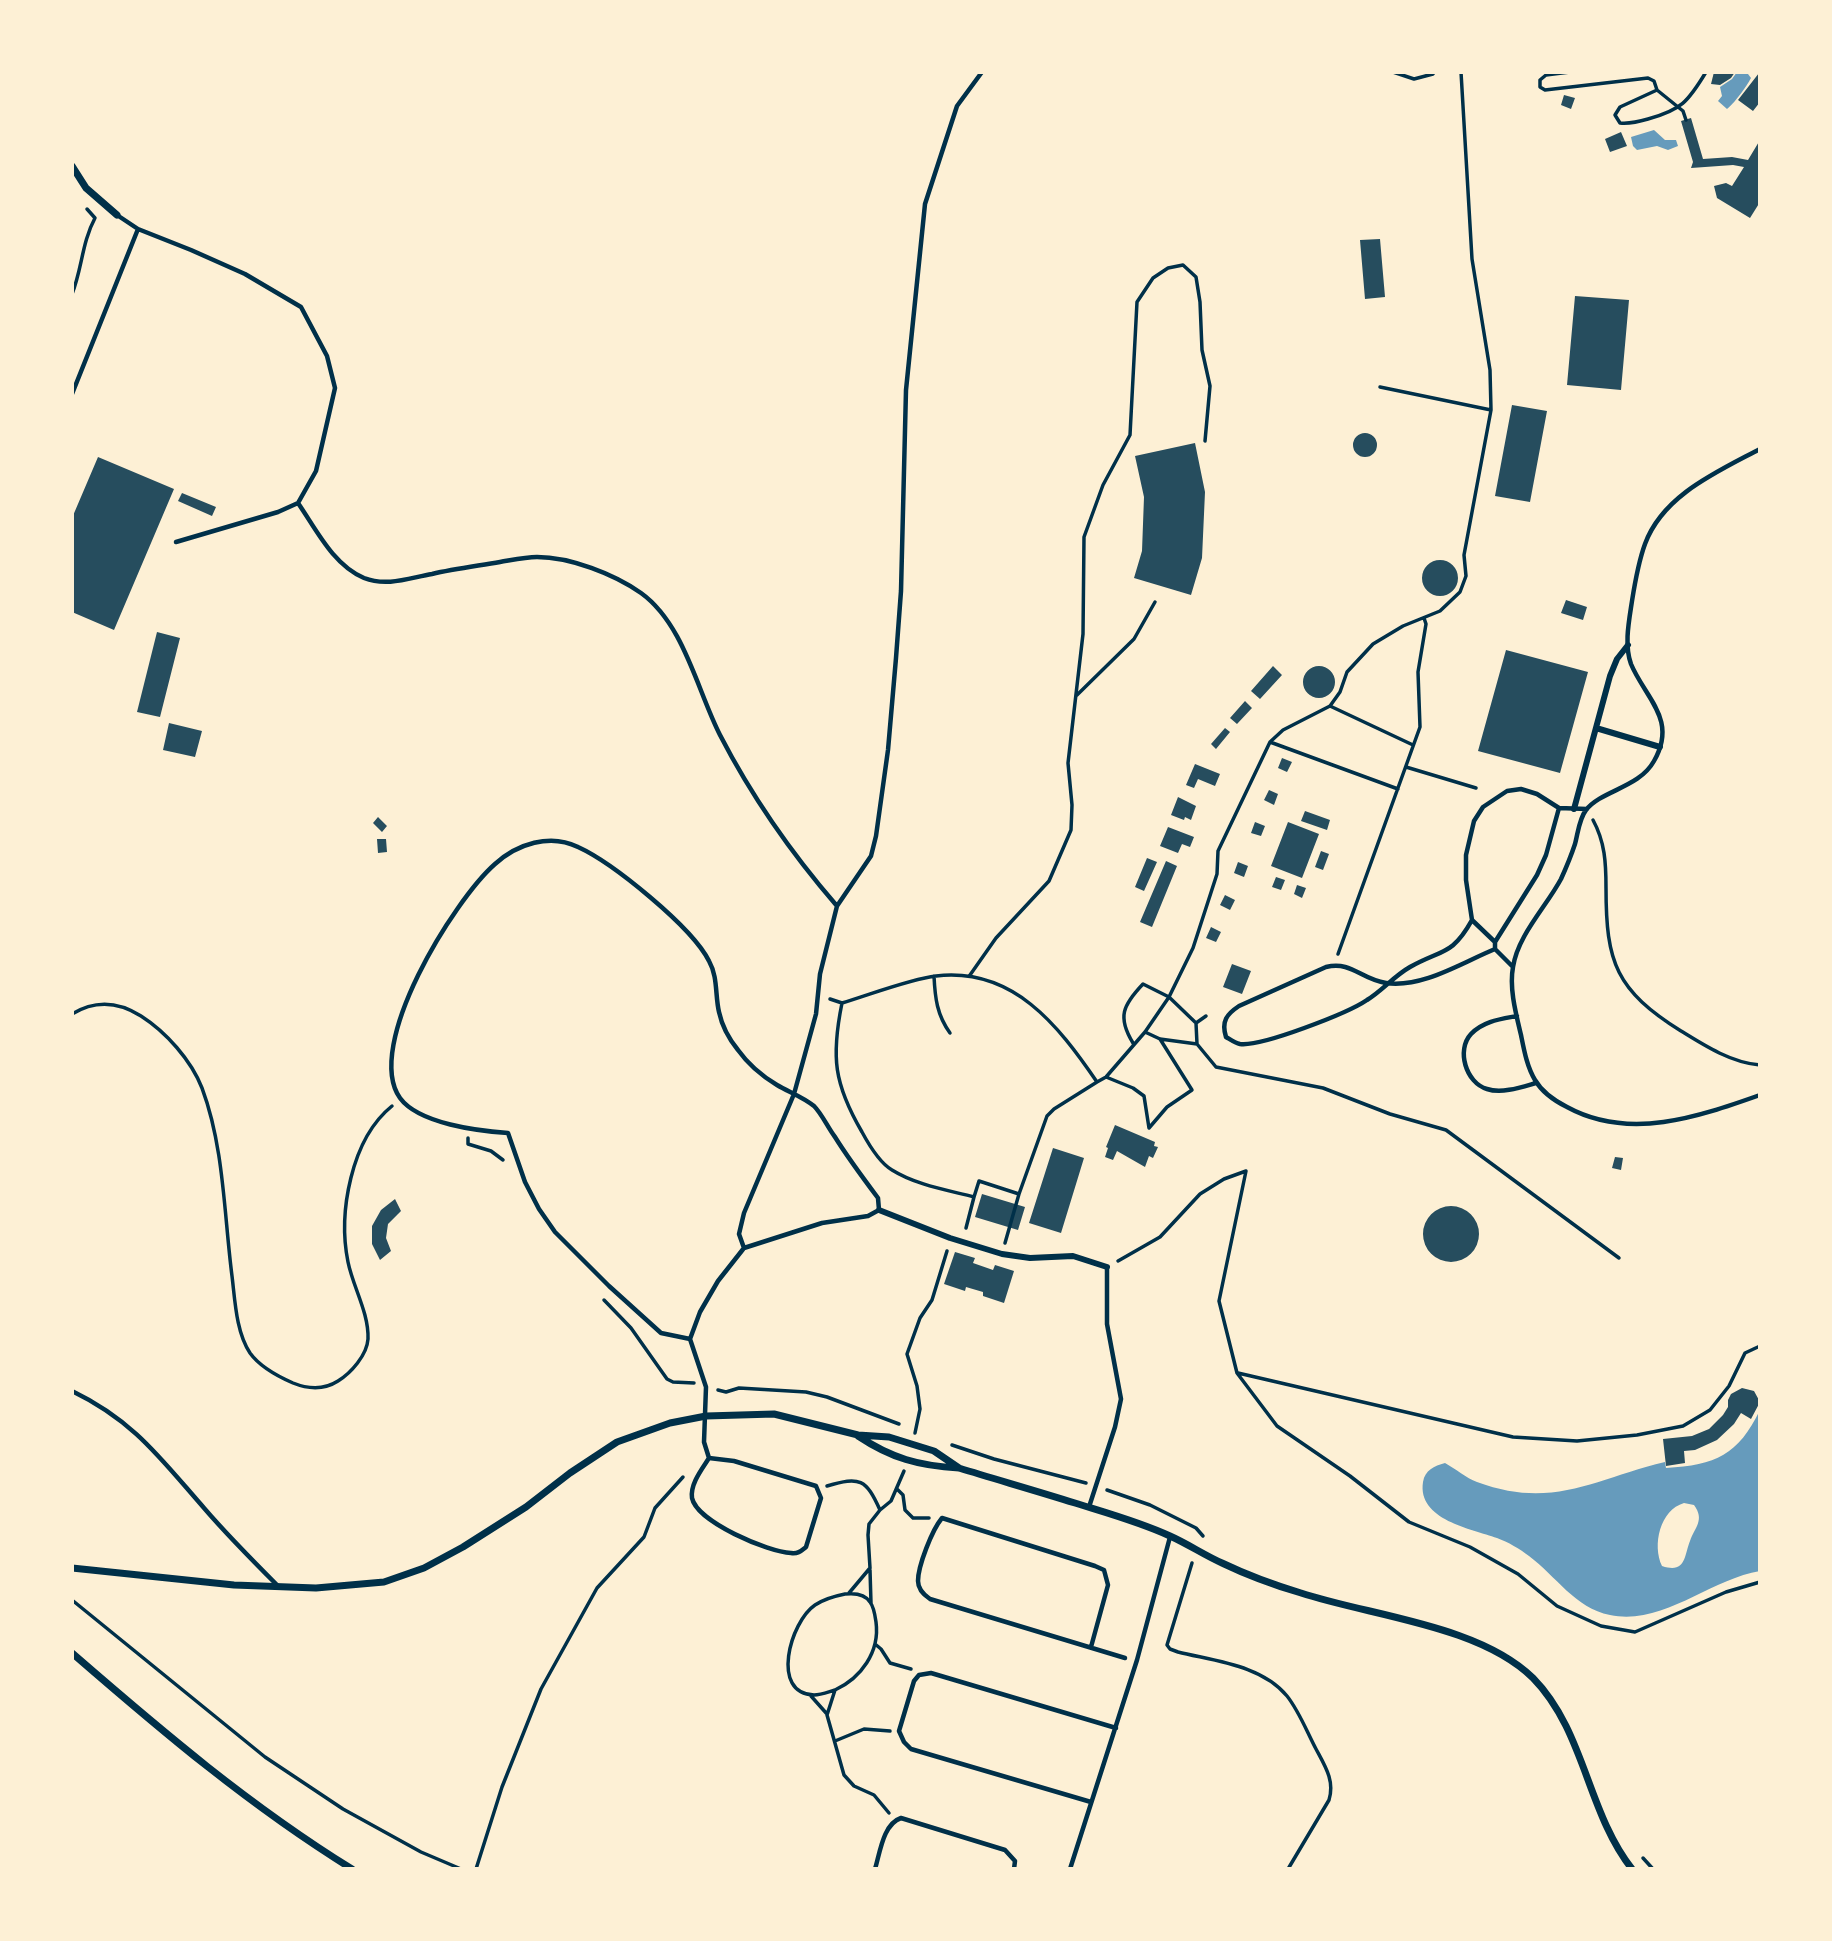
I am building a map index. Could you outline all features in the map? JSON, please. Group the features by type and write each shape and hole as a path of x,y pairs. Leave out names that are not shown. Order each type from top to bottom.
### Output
{"street":[{"path":"72,166 86,188 117,215"},
{"path":"1574,809 1610,676 1617,659 1628,645"},
{"path":"1596,728 1660,747"},
{"path":"880,1210 1002,1254 1030,1258 1073,1256 1107,1267"},
{"path":"72,1568 234,1585 316,1588 384,1582 424,1568 498,1526 617,1442 670,1423 706,1416 774,1415 858,1435 889,1437 934,1451 959,1468"},
{"path":"858,1435 882,1451 906,1460 930,1466 959,1468 1089,1507 1170,1536 1254,1577 1302,1594 1459,1636 1510,1661 1533,1678 1562,1719 1606,1828 1632,1869"},
{"path":"72,1653 171,1739 235,1790 352,1869"}],"lane":[{"path":"744,1248 739,1234 744,1213 794,1094 816,1014 820,974 837,906 871,856 888,750 901,591 906,390 925,204 957,106 982,72"},
{"path":"117,215 138,229 234,269 302,307 327,356 335,388 316,471 298,503 278,512 176,542"},
{"path":"72,394 138,229"},
{"path":"1495,942 1472,920 1466,880 1466,855 1474,821 1483,807 1507,791 1521,789 1537,794 1559,808 1587,809 1642,775 1654,762 1662,733 1660,717 1654,701 1630,662 1628,645 1637,569 1645,542 1658,522 1696,484 1760,449"},
{"path":"298,503 339,561 364,578 393,582 535,556 566,560 600,572 641,593 668,620 720,736 762,809 801,864 837,906"},
{"path":"1494,949 1495,942 1537,875 1546,855 1559,808"},
{"path":"1587,809 1564,873 1521,945 1513,967 1517,1016 1524,1051 1536,1083 1555,1101 1585,1117 1638,1125 1676,1121 1760,1095"},
{"path":"690,1339 662,1333 555,1233 525,1182 508,1133 467,1130 412,1110 401,1100 394,1087 391,1069 395,1043 406,1002 425,961 449,919 478,881 496,863 515,850 532,843 549,840 576,846 613,867 642,890 690,936 709,960 717,983 719,1012 727,1035 738,1051 757,1071 815,1107 878,1198 880,1210 868,1216 822,1223 744,1248 706,1301 690,1339 706,1387 705,1442 709,1458 698,1474 693,1488 692,1495 698,1510 738,1535 789,1553 802,1551 806,1547 821,1498 818,1489 811,1483 798,1479 734,1461 709,1458"},
{"path":"1472,920 1459,942 1409,968 1389,983 1366,1002 1285,1036 1247,1044 1237,1044 1226,1037 1224,1020 1239,1006 1335,965 1349,966 1368,979 1389,983 1413,983 1494,949"},
{"path":"1494,949 1513,967"},
{"path":"1517,1016 1480,1026 1469,1035 1464,1046 1464,1059 1469,1074 1477,1084 1488,1090 1518,1088 1536,1083"},
{"path":"1089,1507 1115,1427 1121,1399 1107,1324 1107,1267"},
{"path":"72,1391 117,1416 140,1436 239,1548 279,1587"},
{"path":"1091,1647 1108,1586 1104,1570 942,1518 932,1529 918,1581 923,1595 1125,1658"},
{"path":"1070,1869 1116,1728 1170,1536"},
{"path":"1091,1802 911,1749 899,1731 914,1681 919,1675 932,1673 1116,1728"},
{"path":"875,1869 888,1827 901,1818 1005,1850 1015,1861 1014,1869"}],"path":[{"path":"1393,72 1415,79 1433,75 1434,72"},
{"path":"1002,1254 1019,1194 1047,1116 1106,1077 1145,1032 1169,997 1193,948 1217,874 1218,851 1270,743 1283,730 1330,706 1340,692 1347,672 1366,651 1403,626 1440,611 1460,592 1466,576 1464,555 1491,410 1490,370 1472,260 1461,72"},
{"path":"1570,72 1546,75 1540,80 1540,87 1545,90 1648,78 1654,81 1657,90 1683,111 1686,120"},
{"path":"1657,90 1620,107 1615,115 1616,119 1620,123 1630,124 1671,112 1680,107 1706,72"},
{"path":"72,294 88,230 95,218 79,200"},
{"path":"970,975 996,938 1049,881 1071,830 1072,805 1068,763 1083,634 1084,537 1103,485 1130,435 1137,302 1153,278 1168,268 1183,265 1196,277 1200,302 1202,350 1210,386 1205,441"},
{"path":"1380,387 1491,410"},
{"path":"1076,697 1134,639 1156,602"},
{"path":"1335,965 1420,727 1418,672 1426,624 1424,618"},
{"path":"1330,706 1413,746"},
{"path":"1270,743 1398,789"},
{"path":"1406,767 1476,788"},
{"path":"1587,809 1601,834 1603,844 1609,948 1628,987 1648,1008 1685,1034 1720,1053 1760,1065"},
{"path":"818,996 842,1003 934,976 970,975 1003,985 1039,1009 1066,1039 1097,1082"},
{"path":"934,976 936,1004 943,1024 950,1033"},
{"path":"1133,1044 1123,1027 1127,1001 1143,984 1169,997 1196,1023 1197,1044 1216,1067 1323,1088 1390,1114 1446,1130 1619,1258"},
{"path":"842,1003 836,1035 836,1068 848,1108 868,1143 890,1169 918,1182 974,1197"},
{"path":"72,1014 94,1004 112,1004 129,1009 160,1031 194,1071 202,1089 219,1164 235,1302 242,1334 249,1351 258,1362 273,1373 305,1388 321,1388 337,1382 350,1372 362,1356 368,1341 345,1241 350,1184 365,1139 377,1121 401,1100"},
{"path":"1196,1023 1206,1016"},
{"path":"1145,1032 1160,1039 1197,1044"},
{"path":"1106,1077 1133,1088 1144,1097 1149,1128 1167,1107 1192,1090 1160,1039"},
{"path":"1107,1267 1160,1237 1200,1194 1224,1179 1246,1171 1219,1301 1237,1373 1277,1426 1350,1476 1409,1522 1471,1547 1518,1574 1557,1606 1601,1626 1635,1632 1726,1592 1760,1582"},
{"path":"962,1241 979,1181 1019,1194"},
{"path":"915,1435 920,1409 907,1354 920,1318 932,1300 950,1237"},
{"path":"1237,1373 1513,1437 1577,1441 1637,1435 1682,1426 1710,1410 1729,1386 1745,1353 1760,1346"},
{"path":"476,1869 502,1787 541,1689 597,1588 644,1537 655,1508 681,1479 709,1458"},
{"path":"871,1603 866,1598 849,1593 834,1596 815,1605 799,1623 787,1655 796,1688 816,1696 847,1684 863,1669 875,1644 876,1625 871,1603 869,1524 891,1501 904,1469"},
{"path":"818,1489 840,1482 863,1483 870,1489 880,1510"},
{"path":"897,1489 903,1494 905,1510 913,1518 942,1518"},
{"path":"1150,1505 1196,1528 1208,1541"},
{"path":"1192,1561 1167,1645 1178,1652 1253,1672 1276,1686 1292,1702 1330,1777 1329,1800 1288,1869"},
{"path":"849,1593 870,1568"},
{"path":"72,1600 265,1757 343,1810 421,1852 461,1869"},
{"path":"875,1644 890,1663 913,1670 919,1675"},
{"path":"827,1715 835,1690"},
{"path":"810,1695 827,1715 839,1761 848,1781 874,1795 884,1804 894,1821"},
{"path":"835,1741 864,1729 899,1731"},
{"path":"1637,1850 1653,1869"}],"water":[{"path":"1737,72 1748,74 1751,78 1727,109 1718,101 1722,96 1720,87"},
{"path":"1654,130 1665,140 1676,140 1678,146 1668,150 1657,146 1637,150 1633,146 1631,137"},
{"path":"1760,1410 1760,1571 1741,1576 1649,1614 1630,1617 1610,1615 1586,1606 1522,1551 1501,1540 1448,1521 1429,1506 1423,1495 1426,1474 1445,1463 1477,1482 1504,1490 1528,1493 1573,1489 1665,1462 1666,1468 1699,1464 1723,1455 1734,1447","holes":["1684,1503 1694,1505 1699,1519 1683,1562 1676,1568 1662,1566 1658,1539 1664,1520 1676,1507"]}],"building":[{"path":"1714,72 1735,72 1720,85 1711,84"},
{"path":"1759,73 1760,102 1753,111 1738,100"},
{"path":"1564,95 1575,98 1571,109 1561,105"},
{"path":"1691,118 1703,159 1732,157 1748,160 1760,140 1760,202 1750,218 1717,198 1714,186 1726,183 1732,186 1744,167 1733,165 1691,168 1693,162 1681,121"},
{"path":"1621,132 1627,146 1610,152 1605,139"},
{"path":"1380,239 1385,297 1365,299 1360,240"},
{"path":"1575,296 1629,300 1621,390 1567,385"},
{"path":"1512,405 1547,411 1530,502 1495,496"},
{"path":"1365,433 1374,436 1377,445 1374,454 1365,457 1356,454 1353,445 1356,436"},
{"path":"1195,443 1205,492 1202,558 1191,595 1134,578 1142,551 1144,497 1135,456"},
{"path":"98,457 174,489 114,630 72,612 72,518"},
{"path":"182,493 216,507 212,516 178,501"},
{"path":"1440,560 1453,565 1458,578 1453,591 1440,596 1427,591 1422,578 1427,565"},
{"path":"1566,600 1587,607 1583,620 1561,613"},
{"path":"157,632 180,638 160,717 137,712"},
{"path":"1506,650 1588,672 1560,773 1478,751"},
{"path":"1273,666 1282,675 1260,699 1251,691"},
{"path":"1319,666 1330,671 1335,682 1330,693 1319,698 1308,693 1303,682 1308,671"},
{"path":"1245,701 1252,708 1237,724 1230,718"},
{"path":"169,723 202,731 195,757 163,750"},
{"path":"1225,728 1230,732 1216,749 1211,744"},
{"path":"1282,758 1292,762 1287,772 1278,768"},
{"path":"1195,764 1220,774 1215,786 1198,779 1194,788 1186,785"},
{"path":"1269,790 1278,794 1274,805 1264,800"},
{"path":"1178,797 1196,806 1191,820 1171,815"},
{"path":"1305,811 1330,820 1327,830 1301,821"},
{"path":"378,817 387,826 382,832 373,823"},
{"path":"1255,822 1265,826 1261,836 1251,833"},
{"path":"1288,822 1319,834 1302,878 1271,866"},
{"path":"1168,827 1194,837 1190,847 1182,844 1178,853 1160,846"},
{"path":"377,839 386,839 387,852 378,853"},
{"path":"1321,851 1329,854 1323,870 1315,867"},
{"path":"1147,858 1157,862 1144,891 1135,887"},
{"path":"1166,861 1177,866 1152,927 1140,922"},
{"path":"1238,862 1248,866 1244,877 1234,873"},
{"path":"1276,877 1285,880 1281,890 1272,887"},
{"path":"1297,885 1306,888 1302,898 1294,894"},
{"path":"1225,895 1235,900 1230,910 1220,905"},
{"path":"1211,927 1221,932 1216,942 1206,938"},
{"path":"1232,964 1251,971 1242,994 1223,987"},
{"path":"1115,1125 1155,1142 1154,1146 1158,1147 1153,1158 1149,1156 1145,1167 1117,1151 1113,1160 1105,1157"},
{"path":"1053,1148 1084,1158 1061,1233 1029,1223"},
{"path":"1615,1157 1623,1158 1621,1170 1612,1168"},
{"path":"982,1194 1025,1207 1018,1230 975,1217"},
{"path":"395,1199 401,1211 388,1224 386,1238 391,1251 380,1260 372,1244 372,1226 381,1210"},
{"path":"1451,1206 1462,1208 1471,1214 1477,1223 1477,1245 1471,1254 1462,1260 1451,1262 1440,1260 1431,1254 1425,1245 1423,1234 1425,1223 1431,1214 1440,1208"},
{"path":"955,1252 975,1258 973,1263 993,1270 995,1265 1014,1271 1004,1303 983,1296 983,1292 966,1287 965,1291 944,1284"},
{"path":"1742,1388 1754,1391 1760,1402 1751,1419 1741,1413 1717,1440 1695,1450 1684,1451 1685,1463 1666,1466 1663,1439 1692,1436 1709,1429 1723,1415 1731,1394"}]}
